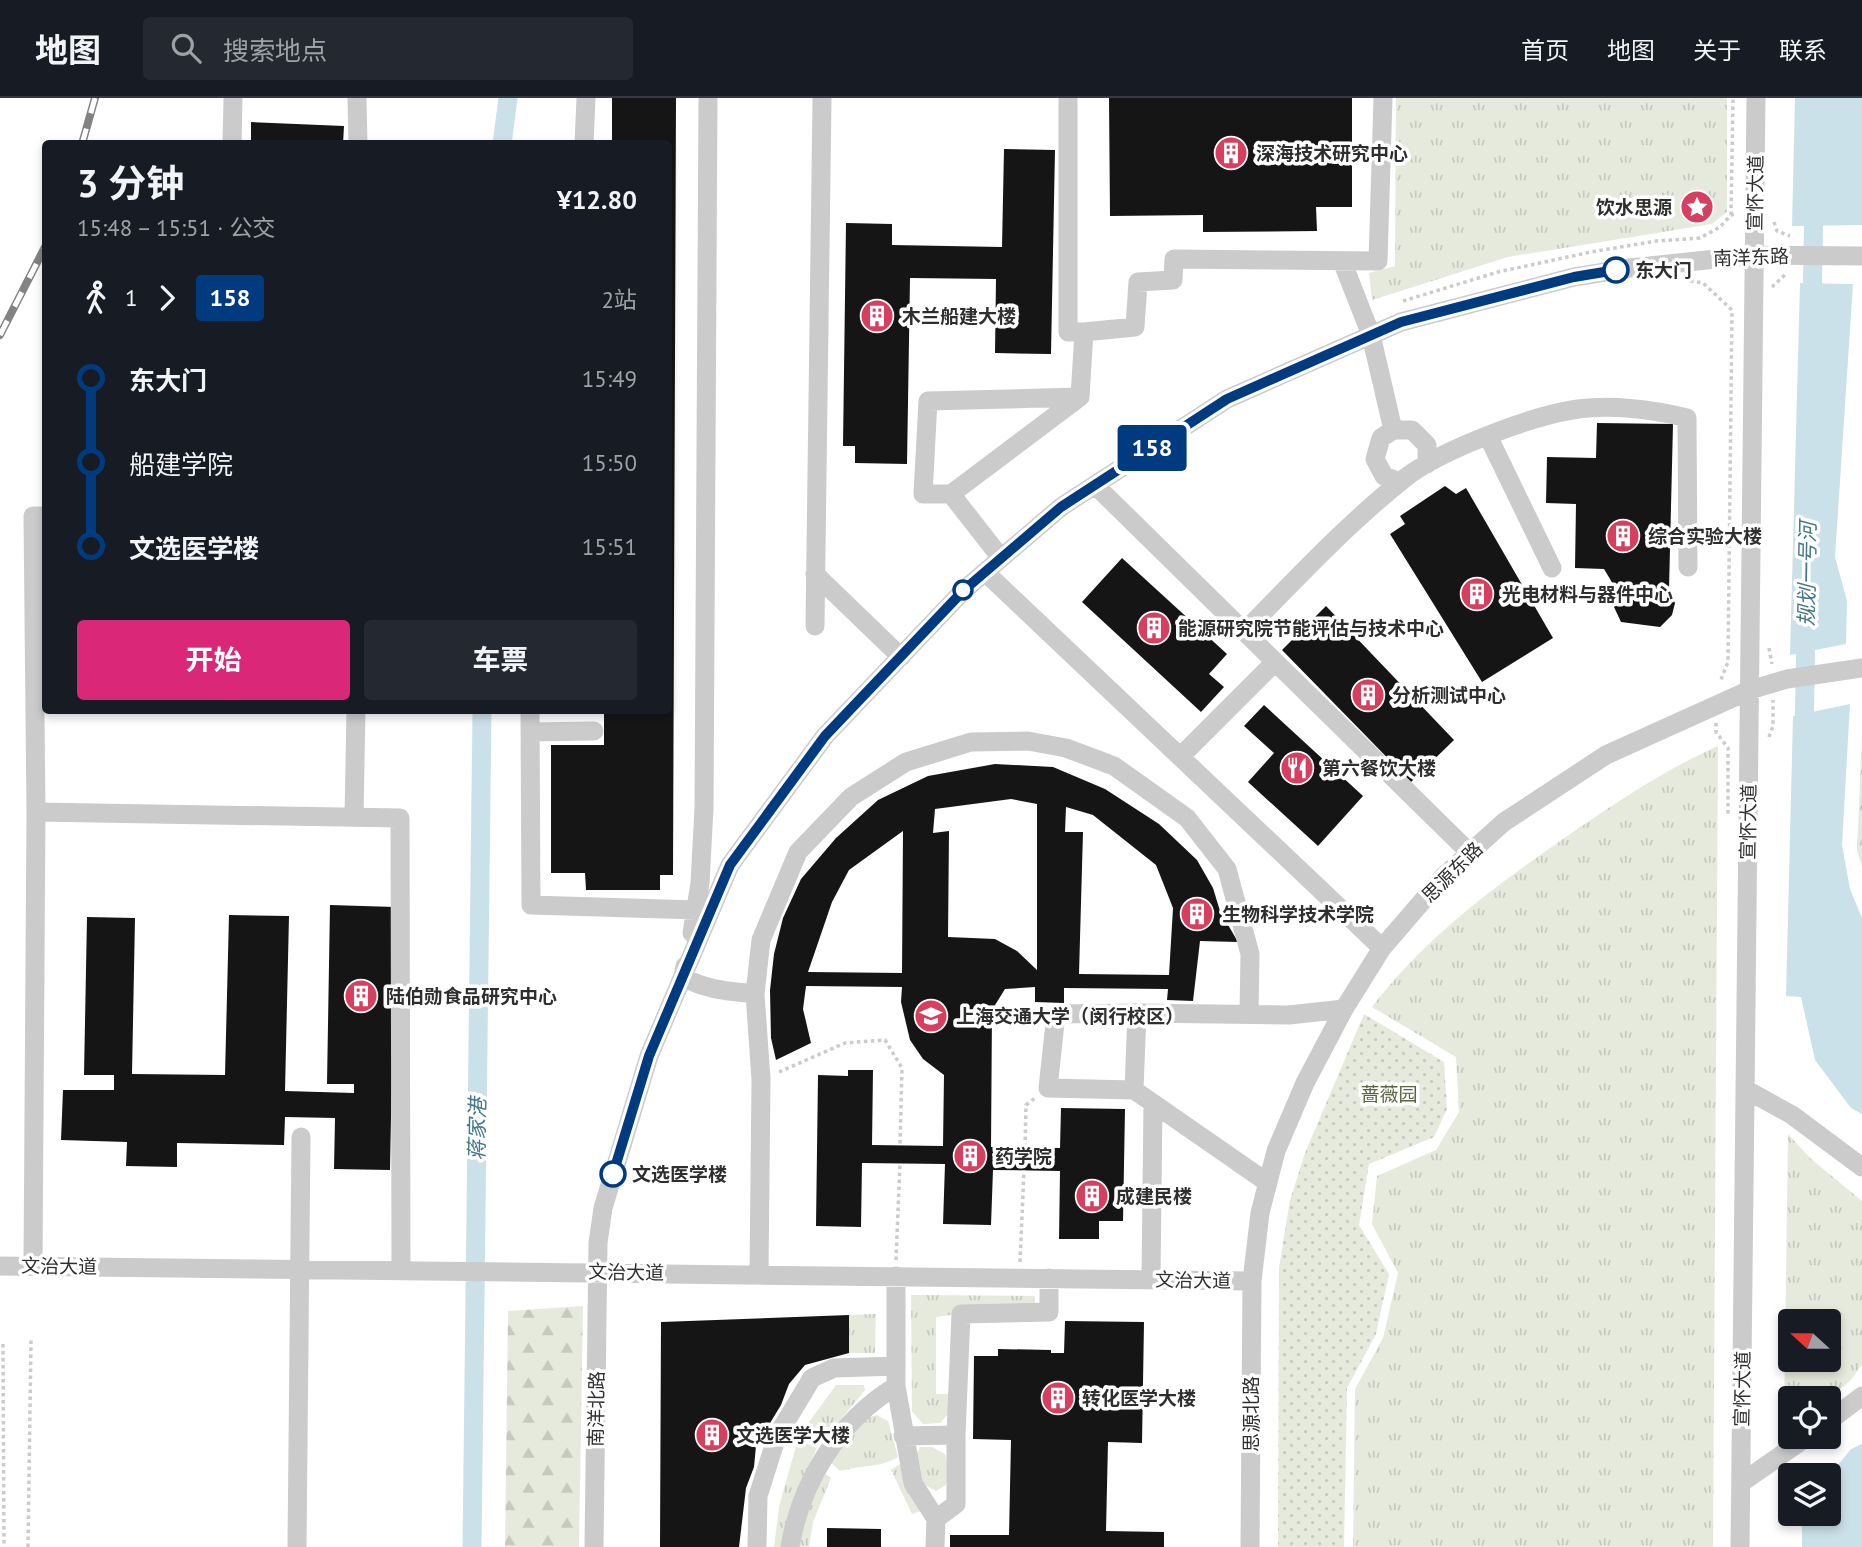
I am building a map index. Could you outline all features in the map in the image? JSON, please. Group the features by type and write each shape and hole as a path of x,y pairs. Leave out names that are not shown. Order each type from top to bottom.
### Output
{"street":[{"path":"232,140 233,98"},
{"path":"357,98 358,140"},
{"path":"584,140 586,98"},
{"path":"708,98 704,808 697,910 682,977 710,989 755,994"},
{"path":"815,626 822,98"},
{"path":"1068,98 1068,332 1135,327 1138,282 1173,280 1174,259 1378,261 1383,98"},
{"name":"宣怀大道","path":"1740,1547 1756,98"},
{"name":"南洋东路","path":"597,1272 603,1208 649,1056 730,865 825,736 934,620 1061,507 1227,399 1401,322 1574,277 1673,262 1754,255 1789,246 1861,256"},
{"path":"1342,261 1371,335 1393,430"},
{"path":"1080,397 928,401 923,494 951,494 1080,397 1084,332"},
{"path":"1244,632 1346,529 1400,482 1427,464 1488,436 1572,410 1653,410 1687,418 1688,567"},
{"path":"1400,482 1384,476 1375,458 1381,438 1393,430 1412,430 1427,446 1427,464"},
{"path":"1488,436 1552,568"},
{"path":"1095,485 1470,853"},
{"path":"951,494 1001,558"},
{"path":"33,1266 36,812 33,516 42,516"},
{"path":"985,572 1382,948"},
{"path":"815,574 901,657"},
{"path":"1180,757 1275,662"},
{"name":"思源东路","path":"1252,1281 1260,1213 1276,1152 1305,1083 1382,948 1444,876 1504,822 1606,755 1750,690 1787,680 1858,668"},
{"path":"354,817 356,714"},
{"path":"530,714 531,905 697,910"},
{"path":"530,732 594,732"},
{"path":"759,1274 761,1079 755,994 761,940 798,852 851,797 906,762 971,742 1028,741 1066,748 1114,766 1187,818 1227,869 1250,954 1249,1014"},
{"path":"36,812 400,818 401,1269"},
{"path":"1268,1183 1134,1090 1048,1088 1056,1014 1289,1015 1345,1009"},
{"path":"1134,1090 1137,1013"},
{"path":"1745,1089 1792,1115 1862,1167"},
{"path":"1151,1280 1153,1103"},
{"path":"297,1547 301,1137"},
{"name":"文治大道","path":"0,1266 1252,1281"},
{"name":"南洋北路","path":"594,1547 597,1272"},
{"path":"896,1276 896,1376 903,1436 913,1483 936,1519 935,1547"},
{"path":"936,1519 956,1504 961,1314 1049,1312 1049,1279"},
{"name":"思源北路","path":"1250,1547 1252,1281"},
{"path":"757,1547 758,1496 777,1436 812,1378 834,1368 896,1376"},
{"path":"790,1547 806,1486 842,1432 896,1376"},
{"path":"1841,1412 1862,1396"},
{"path":"903,1436 956,1435"},
{"path":"1741,1483 1790,1449"}],"path":[{"path":"1399,303 1498,272 1591,251 1656,241 1700,238 1720,227 1731,215 1733,98"},
{"path":"1731,215 1773,215 1777,231 1789,246"},
{"path":"1685,280 1703,284 1732,310 1728,662 1715,688 1716,732 1728,748 1728,831"},
{"path":"761,1079 845,1044 885,1040 902,1068 900,1145"},
{"path":"1025,1147 1026,1105 1048,1088"},
{"path":"896,1276 900,1163"},
{"path":"1019,1278 1024,1170"},
{"path":"28,1547 31,1340"},
{"path":"3,1344 4,1547"}],"green space":[{"path":"1396,98 1727,98 1727,212 1712,224 1508,257 1372,300 1369,273 1395,266"},
{"path":"1862,735 1862,867 1857,851"},
{"path":"1718,746 1713,1547 1353,1547 1355,1389 1383,1338 1398,1273 1372,1224 1377,1176 1436,1150 1459,1112 1456,1057 1372,1007 1393,981 1438,936 1510,877 1639,789"},
{"name":"蔷薇园","path":"1364,1014 1444,1062 1447,1109 1434,1137 1369,1164 1359,1225 1389,1274 1376,1334 1347,1388 1344,1547 1278,1547 1279,1268 1290,1200 1305,1153"},
{"path":"1788,1134 1810,1158 1862,1201 1862,1364 1841,1388 1841,1386 1785,1386 1785,1372 1841,1372 1841,1309 1786,1309"},
{"path":"911,1295 1035,1296 1035,1304 936,1317 936,1394 951,1394 951,1411 940,1423 923,1424 912,1411"},
{"path":"583,1306 579,1547 505,1547 508,1311"},
{"path":"876,1314 875,1353 849,1353 849,1315"},
{"path":"836,1385 864,1385 865,1390 821,1444 801,1433"},
{"path":"877,1415 888,1421 898,1457 885,1463 840,1471 830,1462 863,1419"},
{"path":"798,1439 817,1448 790,1510 783,1547 774,1547 779,1507"},
{"path":"920,1447 932,1447 945,1454 950,1471 946,1485 936,1491 923,1484 916,1456"},
{"path":"900,1464 909,1490 921,1511 912,1514 891,1470"},
{"path":"821,1470 831,1478 813,1522 809,1547 799,1547 800,1532"}],"water":[{"path":"1795,98 1862,98 1862,225 1792,226"},
{"path":"1800,283 1853,284 1835,557 1847,601 1846,644 1790,655"},
{"path":"1850,704 1842,845 1850,889 1862,918 1862,1114 1851,1108 1815,1060 1801,997 1786,996 1793,716"},
{"path":"1862,1444 1862,1547 1802,1547 1802,1526 1841,1526 1840,1463 1851,1449"}],"building":[{"path":"612,98 676,98 673,875 660,875 660,890 586,890 585,873 551,873 551,745 604,745 604,714 672,714 672,140 612,140"},
{"name":"深海技术研究中心","path":"1109,98 1352,98 1352,207 1316,207 1317,231 1203,232 1203,215 1110,216"},
{"path":"251,122 344,126 343,140 251,140"},
{"name":"木兰船建大楼","path":"1004,149 1055,150 1051,354 995,353 996,279 910,278 907,464 855,463 855,446 843,446 846,223 892,224 892,245 1002,247"},
{"name":"综合实验大楼","path":"1597,423 1673,424 1669,590 1675,603 1672,615 1660,627 1621,622 1614,607 1616,589 1604,569 1575,568 1576,504 1546,503 1547,457 1596,458"},
{"name":"光电材料与器件中心","path":"1445,486 1456,494 1466,488 1553,638 1482,682 1390,534 1405,524 1400,516"},
{"name":"能源研究院节能评估与技术中心","path":"1122,558 1227,654 1209,674 1224,687 1201,712 1082,602"},
{"name":"分析测试中心","path":"1326,606 1454,740 1411,782 1282,650"},
{"name":"第六餐饮大楼","path":"1264,705 1363,796 1318,846 1248,782 1274,753 1244,726"},
{"path":"995,764 1053,767 1105,789 1159,824 1197,860 1213,888 1220,911 1238,942 1200,941 1193,1001 1167,1000 1168,989 1064,988 1064,1003 1035,1002 1035,987 1005,989 992,1010 991,1147 1060,1148 1061,1108 1125,1109 1123,1221 1099,1221 1099,1239 1059,1239 1060,1171 993,1170 991,1225 943,1224 945,1164 862,1163 861,1227 816,1226 818,1075 848,1076 848,1070 873,1070 872,1145 943,1146 944,1075 923,1059 910,1040 901,1002 902,987 806,986 803,1009 811,1043 776,1060 771,1038 770,990 774,954 783,918 801,879 836,838 878,800 928,776","holes":["1011,799 1037,804 1037,970 1017,951 995,939 948,937 949,831 933,833 935,809","1066,807 1093,815 1156,865 1173,908 1169,975 1079,974 1083,832 1065,832","903,831 902,973 808,972 832,902 849,870"]},
{"name":"陆伯勋食品研究中心","path":"330,905 395,907 390,1170 334,1169 335,1118 285,1117 284,1145 177,1143 177,1167 126,1166 127,1142 61,1140 63,1090 114,1090 114,1075 84,1075 87,917 135,918 132,1074 225,1075 229,915 289,916 285,1091 354,1093 354,1084 327,1084"},
{"name":"文选医学大楼","path":"849,1315 849,1353 805,1365 789,1384 781,1405 756,1446 754,1467 746,1488 739,1547 660,1547 661,1322"},
{"name":"转化医学大楼","path":"1065,1321 1144,1322 1142,1443 1108,1442 1106,1531 1164,1532 1164,1547 950,1547 950,1535 1009,1535 1011,1440 973,1439 974,1356 998,1356 998,1349 1051,1350 1051,1353 1064,1353"},
{"path":"827,1528 881,1529 881,1547 827,1547"}],"waterway":[{"name":"蒋家港","path":"503,140 508,98"},
{"name":"规划一号河","path":"1812,307 1814,201"},
{"name":"规划一号河","path":"1804,737 1806,627"},
{"name":"蒋家港","path":"472,1547 482,714"}],"railway":[{"path":"83,140 95,98"},
{"path":"0,335 42,253"}],"bus line":[{"name":"158","path":"613,1174 649,1056 730,865 825,736 964,590 1061,507 1227,399 1401,322 1574,277 1616,270"}],"place":[{"name":"深海技术研究中心","path":"1231,153"},
{"name":"饮水思源","path":"1697,207"},
{"name":"东大门","path":"1616,270"},
{"name":"木兰船建大楼","path":"877,316"},
{"name":"综合实验大楼","path":"1623,536"},
{"name":"光电材料与器件中心","path":"1477,594"},
{"name":"能源研究院节能评估与技术中心","path":"1154,628"},
{"name":"分析测试中心","path":"1368,695"},
{"name":"第六餐饮大楼","path":"1297,768"},
{"name":"生物科学技术学院","path":"1197,914"},
{"name":"陆伯勋食品研究中心","path":"361,996"},
{"name":"上海交通大学（闵行校区）","path":"931,1016"},
{"name":"药学院","path":"970,1156"},
{"name":"文选医学楼","path":"613,1174"},
{"name":"成建民楼","path":"1092,1196"},
{"name":"转化医学大楼","path":"1058,1398"},
{"name":"文选医学大楼","path":"712,1435"}]}
